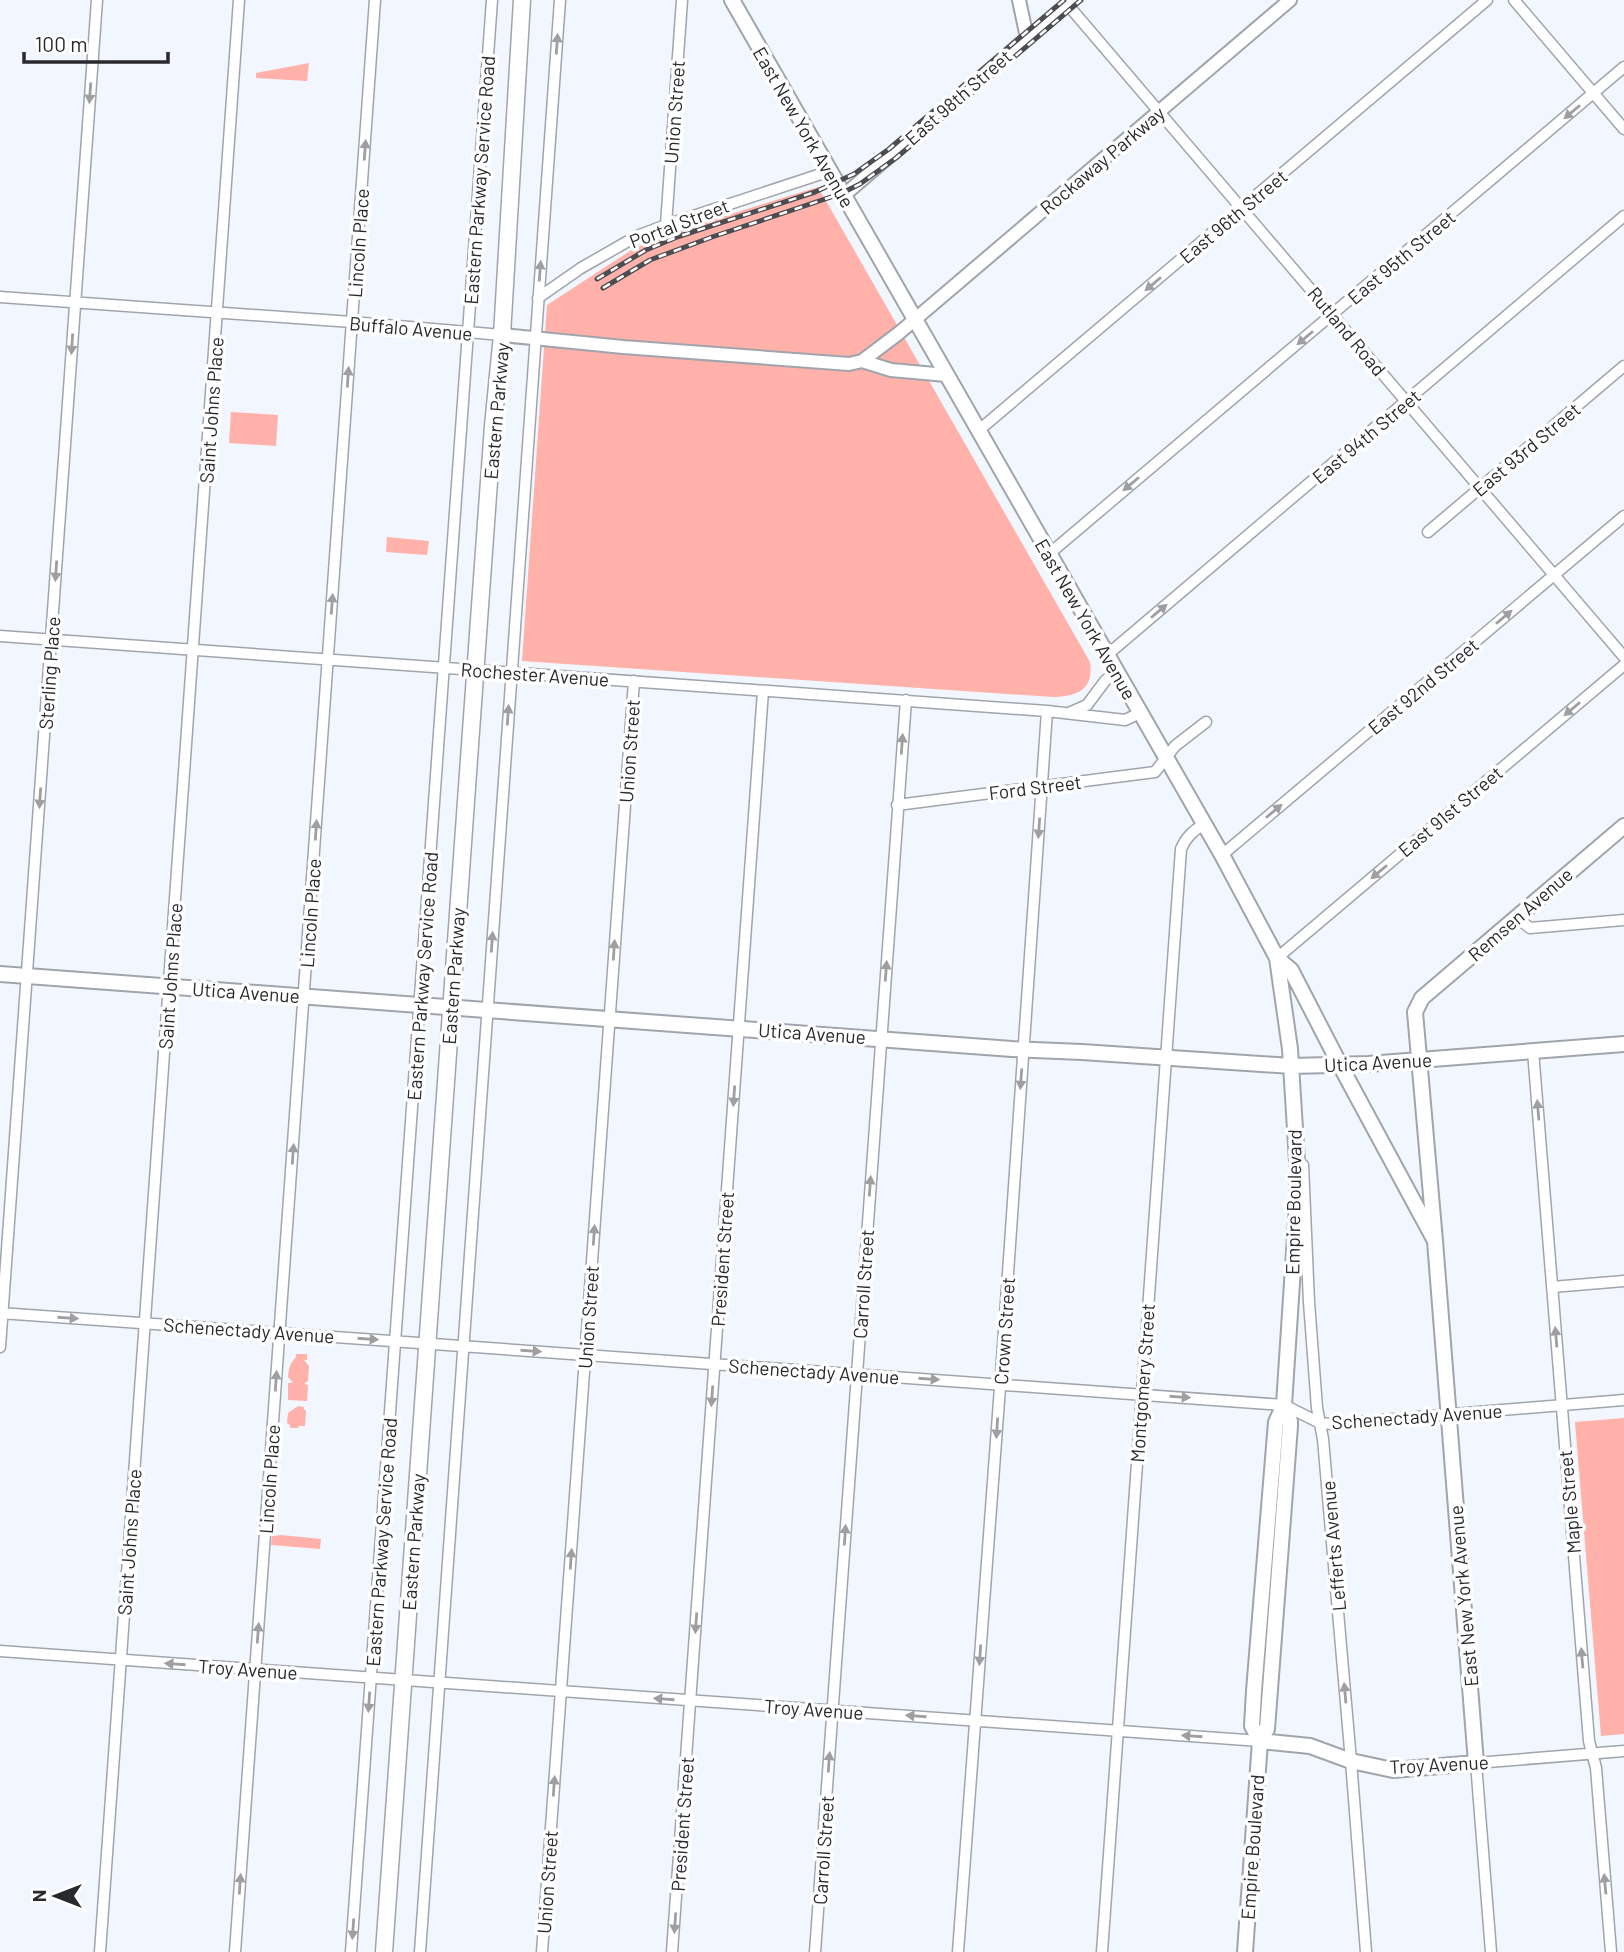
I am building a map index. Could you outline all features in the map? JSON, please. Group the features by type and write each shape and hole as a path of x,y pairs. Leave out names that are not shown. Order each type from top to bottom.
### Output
{"main road":[{"name":"Eastern Parkway","path":"384,1952 475,670 502,335 522,0"},
{"name":"East New York Avenue","path":"732,0 1222,855 1277,958 1291,970 1435,1241"},
{"name":"Remsen Avenue","path":"1418,1004 1624,826"},
{"name":"Empire Boulevard","path":"1244,1952 1260,1741 1266,1728 1290,1426 1284,1405 1297,1206 1296,1141 1288,1036 1277,958"},
{"name":"Utica Avenue","path":"0,974 1023,1050 1291,1066 1419,1060 1624,1044"},
{"name":"East New York Avenue","path":"1418,1004 1415,1021 1476,1763"},
{"name":"Troy Avenue","path":"1260,1741 1310,1746 1352,1761 1393,1770 1476,1763"}],"street":[{"name":"Sterling Place","path":"0,1347 97,0"},
{"name":"Saint Johns Place","path":"100,1952 239,0"},
{"name":"Lincoln Place","path":"235,1952 375,0"},
{"name":"Eastern Parkway Service Road","path":"351,1952 492,0"},
{"path":"420,1952 560,0"},
{"name":"Union Street","path":"666,225 682,0"},
{"path":"1019,0 1027,38"},
{"name":"Rockaway Parkway","path":"914,319 1290,0"},
{"name":"East 96th Street","path":"978,430 1487,0"},
{"path":"1514,0 1624,130"},
{"name":"East 98th Street","path":"843,196 1071,2"},
{"name":"Rutland Road","path":"1071,2 1160,111 1624,657"},
{"name":"East 95th Street","path":"1049,554 1624,68"},
{"name":"Portal Street","path":"538,298 637,236 830,171"},
{"name":"East 94th Street","path":"1107,655 1624,216"},
{"name":"Buffalo Avenue","path":"0,297 836,363 862,362 891,370 946,375"},
{"path":"862,362 914,319"},
{"name":"East 93rd Street","path":"1428,532 1624,366"},
{"name":"East 92nd Street","path":"1222,855 1624,516"},
{"name":"Rochester Avenue","path":"0,636 1047,710 1125,720 1140,713"},
{"name":"East 91st Street","path":"1277,958 1624,665"},
{"path":"1070,713 1087,705 1116,671"},
{"name":"Union Street","path":"542,1952 634,681"},
{"name":"President Street","path":"673,1952 763,691"},
{"name":"Carroll Street","path":"815,1952 906,700"},
{"name":"Crown Street","path":"958,1952 1047,710"},
{"path":"1166,758 1175,746 1206,722"},
{"name":"Ford Street","path":"898,805 1155,772 1166,758"},
{"name":"Montgomery Street","path":"1102,1952 1181,849 1185,839 1204,824"},
{"path":"1516,917 1531,928 1624,920"},
{"name":"Maple Street","path":"1533,1051 1588,1727 1596,1768 1611,1952"},
{"name":"Lefferts Avenue","path":"1296,1141 1304,1174 1309,1302 1317,1408 1323,1438 1366,1952"},
{"path":"1552,1287 1624,1281"},
{"name":"Schenectady Avenue","path":"1,1313 1284,1405 1320,1423 1333,1424 1624,1400"},
{"name":"Troy Avenue","path":"0,1651 1260,1741"},
{"name":"Troy Avenue","path":"1476,1763 1624,1751"},
{"name":"East New York Avenue","path":"1476,1763 1492,1952"}],"shaded area":[{"path":"309,63 307,81 256,78 256,73"},
{"path":"818,187 1090,662 1089,679 1082,690 1053,697 522,661 547,305 633,249 666,234"},
{"path":"231,412 278,415 276,446 229,443"},
{"path":"387,537 429,541 427,555 386,552"},
{"path":"296,1354 307,1354 307,1360 304,1360 309,1366 308,1381 304,1384 308,1385 307,1401 288,1400 288,1383 293,1383 288,1377 289,1371"},
{"path":"298,1406 306,1410 305,1426 290,1428 287,1423 288,1413"},
{"path":"1624,1418 1624,1734 1601,1736 1575,1422"},
{"path":"272,1536 321,1539 320,1549 271,1545"}],"railway":[{"path":"597,279 646,250 677,237 815,192 854,174 889,149 1064,0"},
{"path":"603,288 650,260 840,194 860,184 896,158 1081,0"}]}
